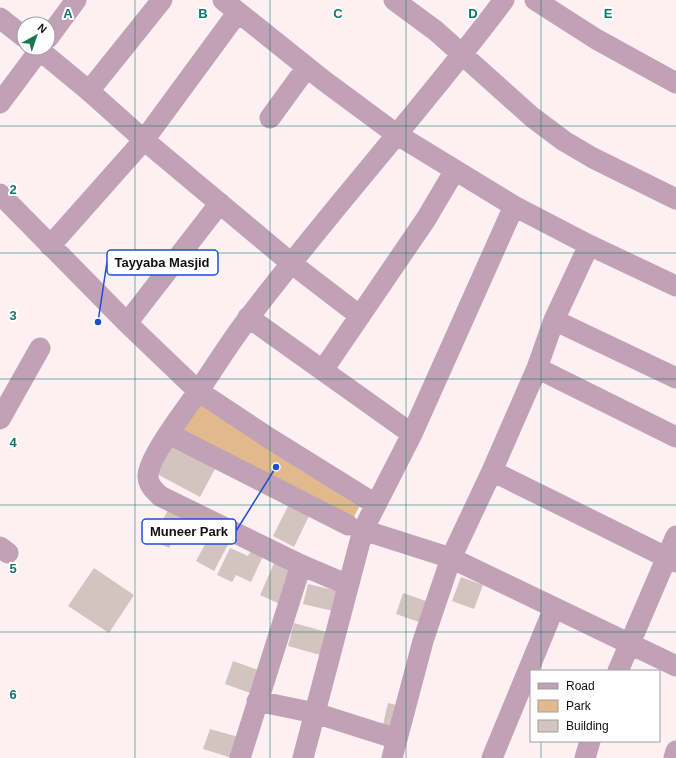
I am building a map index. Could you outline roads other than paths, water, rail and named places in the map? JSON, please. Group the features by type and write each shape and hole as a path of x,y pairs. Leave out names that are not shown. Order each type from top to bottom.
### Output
{"street":[{"path":"90,91 162,0"},
{"path":"394,0 436,31 532,117 564,141 593,158 676,199"},
{"path":"348,586 301,565 160,496 150,486 148,475 152,460 248,317 327,218 463,55 504,0"},
{"path":"536,0 596,39 676,83"},
{"path":"56,21 71,2"},
{"path":"50,246 144,140 230,6 307,67 396,134 514,206 590,245 676,286"},
{"path":"0,18 16,29"},
{"path":"0,103 30,56"},
{"path":"51,56 144,140 220,202 291,263 360,316"},
{"path":"270,118 307,67"},
{"path":"322,370 426,219 456,170"},
{"path":"0,194 127,323 198,391 269,438 375,504"},
{"path":"127,323 220,202"},
{"path":"303,758 348,586 355,527 375,504 412,434 514,206"},
{"path":"257,701 315,713 395,749 424,641 451,558 492,471 536,368 554,320 590,245"},
{"path":"248,317 412,434"},
{"path":"554,320 676,378"},
{"path":"0,419 40,348"},
{"path":"536,368 676,437"},
{"path":"169,434 355,527 451,558 676,666"},
{"path":"492,471 671,560"},
{"path":"618,670 671,560 676,536"},
{"path":"240,758 301,565"},
{"path":"492,758 554,608"},
{"path":"585,758 590,742"},
{"path":"674,758 676,751"}],"place":[{"name":"Tayyaba Masjid","path":"98,322"},
{"name":"Muneer Park","path":"276,467"}]}
